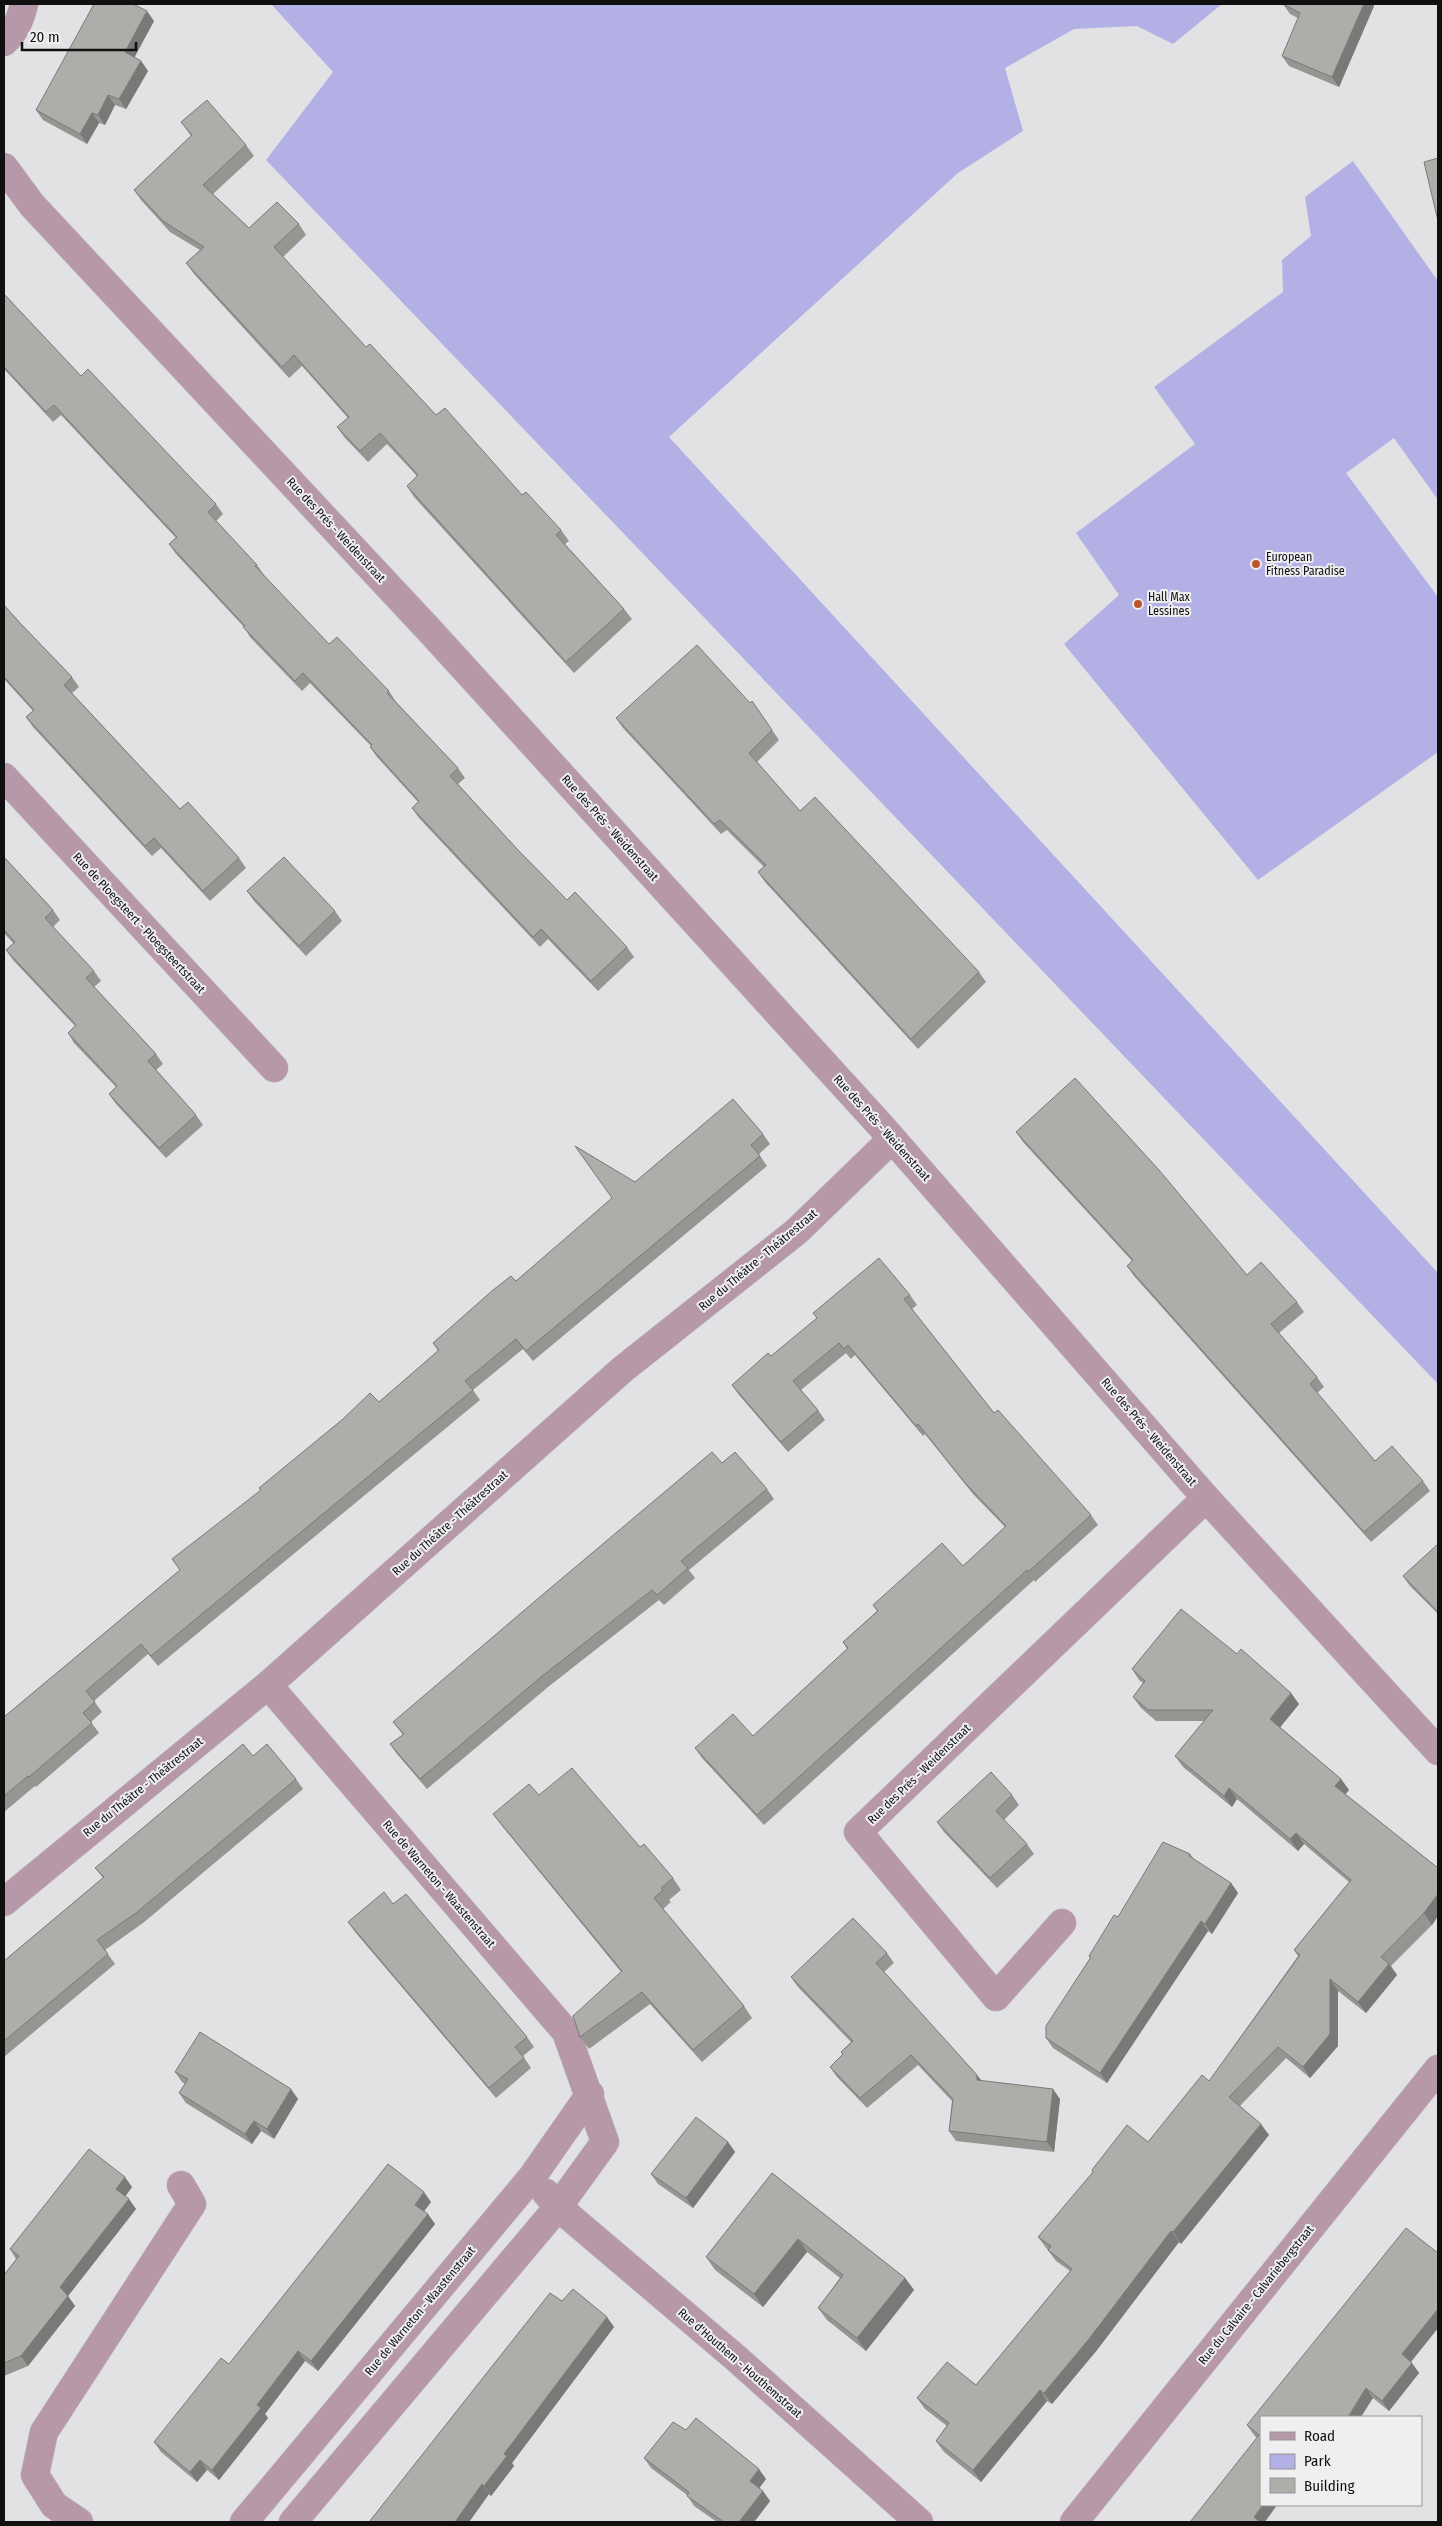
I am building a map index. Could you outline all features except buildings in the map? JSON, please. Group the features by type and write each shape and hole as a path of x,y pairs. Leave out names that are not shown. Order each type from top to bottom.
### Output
{"street":[{"path":"4,42 10,36 21,16 24,4"},
{"name":"Rue des Prés - Weidenstraat","path":"4,167 32,205 431,632 892,1139 1206,1498 1438,1751"},
{"path":"4,202 32,205"},
{"name":"Rue de Ploegsteert - Ploegsteertstraat","path":"4,777 274,1068"},
{"name":"Rue du Théâtre - Théâtrestraat","path":"4,1902 268,1685 623,1369 797,1231 892,1139"},
{"name":"Rue des Prés - Weidenstraat","path":"1062,1923 996,1997 858,1832 1206,1498"},
{"name":"Rue de Warneton - Waastenstraat","path":"268,1685 566,2032 590,2094 605,2142 558,2207 293,2522"},
{"name":"Rue du Calvaire - Calvariebergstraat","path":"1074,2522 1438,2069"},
{"name":"Rue de Warneton - Waastenstraat","path":"244,2522 532,2176 590,2094"},
{"name":"Rue d'Houthem - Houthemstraat","path":"532,2176 558,2207 737,2359 919,2522"},
{"path":"79,2522 54,2505 35,2475 44,2432 192,2204 181,2185"}],"green space":[{"path":"271,4 1222,4 1173,44 1137,26 1074,29 1005,68 1023,131 958,173 669,437 1438,1273 1438,1384 266,160 333,72"},
{"name":"European Fitness Paradise","path":"1353,161 1438,281 1438,500 1394,438 1346,473 1438,597 1438,752 1258,880 1064,644 1119,595 1076,533 1195,444 1154,387 1283,292 1282,260 1311,236 1305,197"}],"place":[{"name":"European Fitness Paradise","path":"1256,564"},
{"name":"Hall Max Lessines","path":"1138,604"}]}
